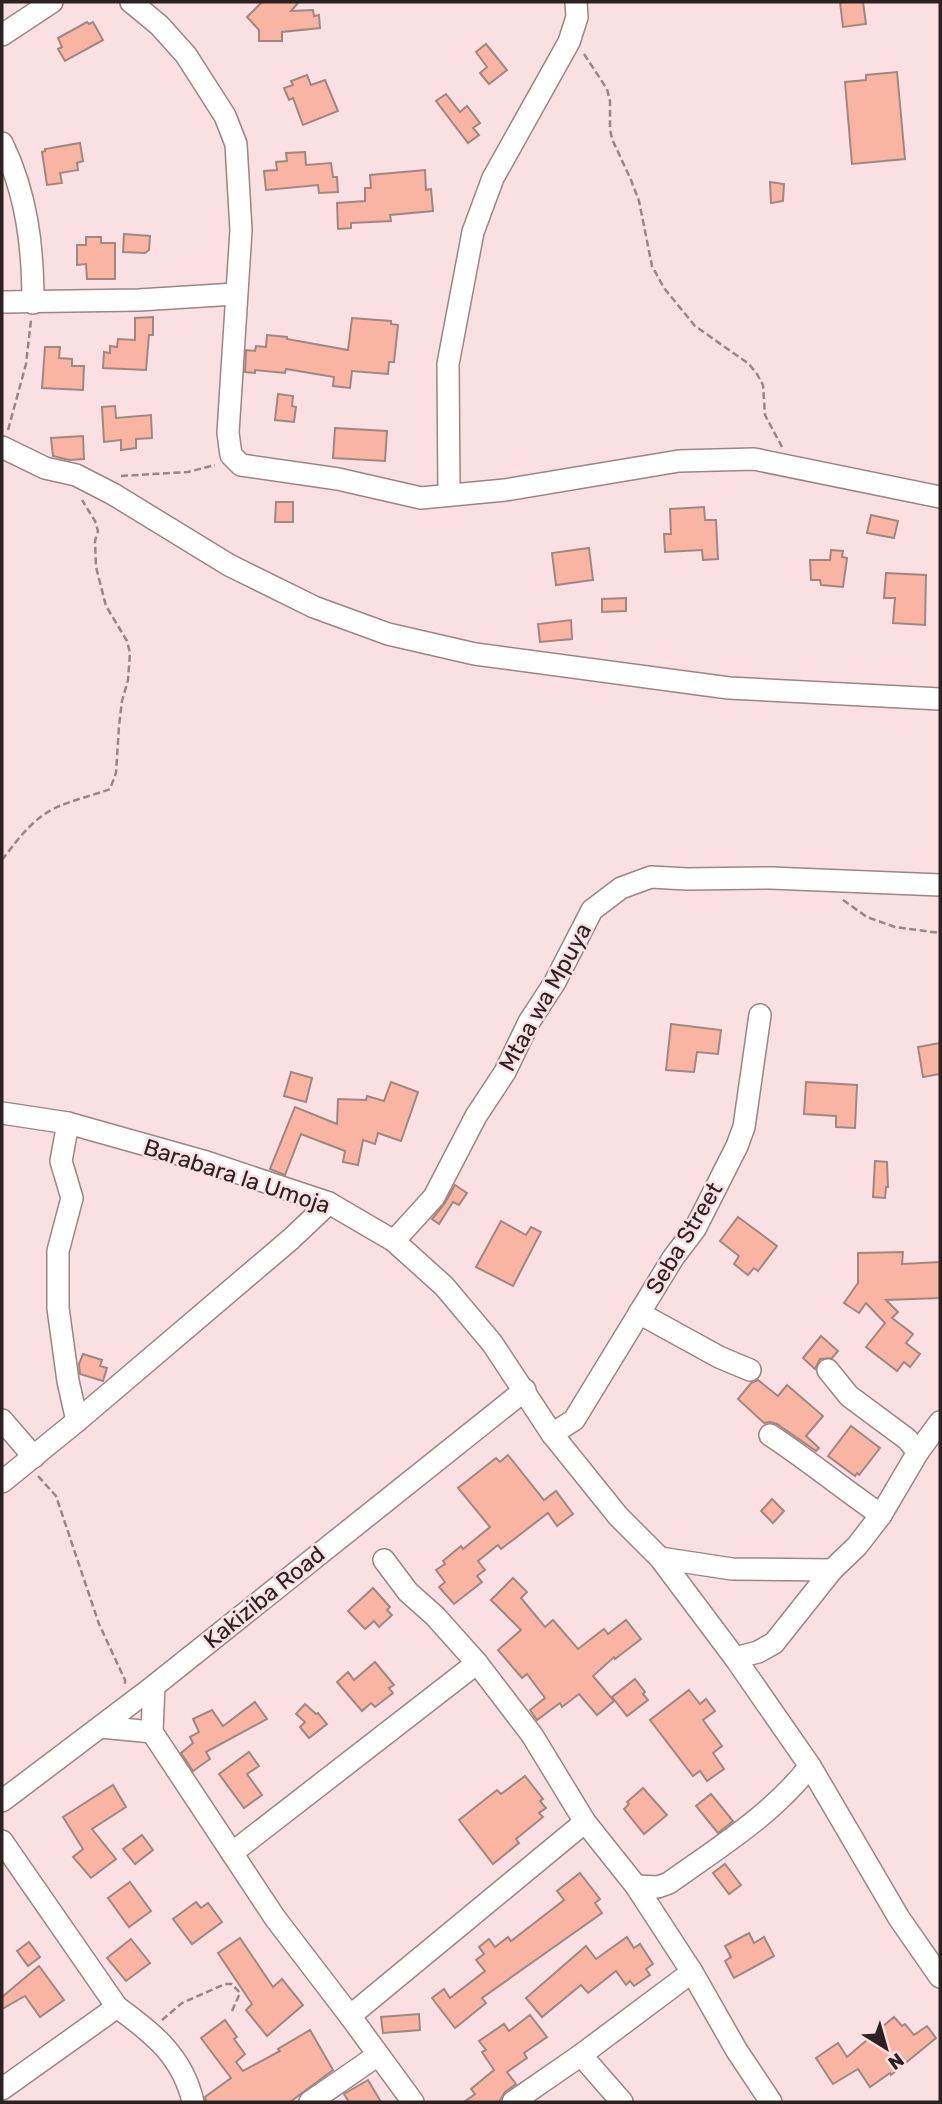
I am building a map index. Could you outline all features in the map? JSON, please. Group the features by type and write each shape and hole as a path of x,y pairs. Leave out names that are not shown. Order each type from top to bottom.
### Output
{"street":[{"path":"2,35 52,2"},
{"path":"131,2 159,25 186,55 225,116 236,144 241,230 228,433 230,451 235,461 249,468 338,479 421,498 505,490 679,461 754,458 940,497"},
{"path":"449,494 448,364 473,232 494,177 569,42 577,17 576,2"},
{"path":"2,143 20,185 26,214 33,259 33,303"},
{"path":"2,302 139,300 235,294"},
{"path":"2,447 45,468 76,475 229,565 314,607 388,634 475,654 729,688 940,699"},
{"name":"Mtaa wa Mpuya","path":"394,1241 434,1197 476,1116 505,1072 529,1022 555,982 593,911 621,888 651,877 940,884"},
{"name":"Seba Street","path":"552,1434 574,1420 673,1258 695,1229 744,1127 760,1015"},
{"name":"Barabara la Umoja","path":"2,1114 68,1123 203,1161 329,1203 394,1241 443,1286 492,1343 552,1434 618,1516 660,1558 735,1658 810,1766 899,1917 940,1977"},
{"path":"68,1123 61,1161 72,1198 58,1251 58,1308 68,1381 77,1422"},
{"path":"2,1482 77,1422 291,1239 329,1203"},
{"path":"639,1314 719,1357 750,1370"},
{"path":"828,1370 849,1396 906,1439 918,1452"},
{"name":"Kakiziba Road","path":"2,1801 154,1686 524,1390"},
{"path":"2,1420 30,1460"},
{"path":"735,1658 758,1652 774,1643 832,1570 857,1546 881,1515 918,1452 940,1422"},
{"path":"770,1435 881,1515"},
{"path":"660,1558 732,1569 832,1570"},
{"path":"384,1560 408,1592 435,1616 477,1663 532,1735 585,1822 636,1886 771,2102"},
{"path":"232,1853 477,1663"},
{"path":"154,1686 152,1732 275,1918 413,2102"},
{"path":"101,1727 152,1732"},
{"path":"636,1886 658,1887 669,1883 760,1817 793,1788 810,1766"},
{"path":"350,2016 585,1822"},
{"path":"2,1841 117,2007 165,2045 190,2087 193,2102"},
{"path":"513,2102 692,1972"},
{"path":"2,2089 117,2007"},
{"path":"310,2102 378,2054"},
{"path":"581,2055 622,2102"}],"path":[{"path":"573,28 586,58 607,89 612,139 639,201 652,266 664,288 695,326 749,364 757,374 762,385 765,415 796,467"},
{"path":"2,447 26,364 33,303"},
{"path":"110,476 188,472 235,461"},
{"path":"2,860 21,835 38,819 60,805 110,789 116,773 118,726 128,680 130,653 127,641 106,606 96,567 95,541 98,531 81,499"},
{"path":"837,896 867,917 895,927 940,933"},
{"path":"30,1460 56,1496 99,1625 125,1680 125,1708"},
{"path":"143,2025 157,2024 182,2003 225,1983 232,1984 240,1993 232,2011"}],"building":[{"path":"262,2 299,2 291,11 313,10 314,16 319,15 320,28 282,32 282,41 259,41 259,30 247,17"},
{"path":"840,2 863,2 866,24 843,27"},
{"path":"87,22 93,22 103,40 65,61 58,49 62,47 58,38"},
{"path":"486,44 507,70 489,84 480,73 487,67 476,52"},
{"path":"897,72 905,159 852,164 845,82 866,80 866,75"},
{"path":"307,75 311,85 325,80 338,111 303,125 293,98 289,100 284,88 293,85 291,81"},
{"path":"446,94 460,112 467,106 480,123 473,128 479,135 468,143 436,101"},
{"path":"80,143 83,161 77,163 78,170 60,173 62,183 47,185 42,152 45,149"},
{"path":"305,152 306,165 331,163 333,177 337,177 338,192 319,193 318,185 266,190 264,171 277,170 276,162 287,161 286,153"},
{"path":"425,170 426,190 431,189 433,211 390,215 391,221 351,223 351,228 338,229 337,203 365,201 365,188 371,188 370,175"},
{"path":"770,182 784,184 783,201 771,203"},
{"path":"124,234 150,236 149,250 145,253 123,252"},
{"path":"86,237 101,237 101,243 115,243 115,279 87,279 86,264 77,265 77,245 86,245"},
{"path":"153,317 153,335 149,335 146,370 103,368 104,352 110,353 110,346 117,347 118,339 135,340 135,318"},
{"path":"352,318 391,321 391,324 398,325 394,362 389,362 388,374 352,371 350,388 333,386 334,377 286,369 285,373 255,370 255,373 245,372 246,350 255,351 256,346 266,347 267,335 348,350"},
{"path":"45,347 60,347 59,358 72,359 72,366 84,366 83,390 42,388"},
{"path":"278,394 293,396 292,406 296,407 294,422 275,420"},
{"path":"115,406 116,418 151,415 152,438 136,439 136,448 121,450 121,440 104,442 102,407"},
{"path":"335,428 387,431 385,461 333,458"},
{"path":"83,436 84,459 69,460 53,456 51,438"},
{"path":"276,502 293,502 293,522 275,522"},
{"path":"704,507 705,520 716,520 718,559 703,560 702,550 665,552 664,534 671,534 670,509"},
{"path":"871,515 898,521 894,538 867,533"},
{"path":"589,548 593,580 556,585 552,553"},
{"path":"831,550 843,551 842,557 847,558 843,587 821,585 820,580 811,580 810,560 830,560"},
{"path":"886,573 926,575 925,625 893,623 895,598 884,598"},
{"path":"626,598 626,611 602,612 602,599"},
{"path":"571,620 572,639 540,642 538,624"},
{"path":"671,1024 721,1030 718,1054 697,1052 694,1072 666,1070"},
{"path":"940,1043 940,1074 923,1077 918,1047"},
{"path":"291,1072 312,1078 306,1102 284,1096"},
{"path":"391,1082 418,1092 401,1141 378,1133 375,1144 363,1140 358,1165 343,1162 345,1151 301,1134 285,1175 270,1169 295,1107 337,1124 338,1099 366,1100 367,1096 384,1101"},
{"path":"806,1082 857,1085 855,1128 836,1127 836,1116 804,1114"},
{"path":"875,1161 887,1162 888,1187 885,1198 873,1197"},
{"path":"455,1185 467,1193 459,1205 453,1202 439,1224 432,1219"},
{"path":"738,1217 777,1246 758,1271 754,1268 748,1275 734,1264 739,1256 720,1241"},
{"path":"501,1221 526,1235 531,1227 541,1232 513,1286 476,1267"},
{"path":"903,1252 902,1264 940,1262 940,1298 886,1300 898,1312 892,1318 913,1334 906,1343 920,1354 910,1367 904,1362 897,1371 866,1347 885,1323 866,1303 859,1313 844,1303 858,1283 858,1253"},
{"path":"821,1336 838,1351 832,1358 820,1359 815,1369 803,1358"},
{"path":"83,1354 102,1360 100,1366 107,1368 103,1381 80,1374 79,1364"},
{"path":"758,1380 778,1396 787,1385 823,1416 806,1436 819,1448 816,1451 777,1424 764,1423 738,1399 751,1383"},
{"path":"851,1426 880,1448 859,1475 857,1473 855,1476 828,1456"},
{"path":"508,1455 544,1500 556,1491 573,1514 557,1526 548,1513 501,1549 498,1545 478,1561 485,1570 477,1576 482,1582 454,1604 439,1587 445,1582 436,1570 461,1546 463,1549 490,1527 458,1488 496,1458 500,1462"},
{"path":"772,1499 784,1511 773,1523 761,1511"},
{"path":"513,1578 527,1592 521,1598 545,1627 553,1620 578,1649 604,1629 608,1634 626,1620 641,1639 615,1659 614,1657 593,1676 614,1701 597,1715 579,1694 562,1707 560,1703 537,1720 530,1710 545,1698 527,1674 522,1678 498,1650 521,1630 491,1600"},
{"path":"373,1588 390,1607 387,1610 392,1615 379,1627 374,1621 365,1629 348,1611"},
{"path":"375,1662 394,1685 389,1688 393,1693 375,1707 371,1703 362,1711 337,1682 348,1672 354,1680"},
{"path":"635,1679 648,1700 627,1716 612,1697"},
{"path":"689,1690 700,1704 706,1699 715,1711 703,1720 722,1746 713,1753 724,1769 707,1781 700,1771 693,1776 650,1720"},
{"path":"255,1702 267,1719 206,1752 210,1759 193,1771 181,1753 193,1743 190,1737 199,1732 193,1719 212,1710 223,1726"},
{"path":"305,1704 327,1724 309,1738 300,1727 305,1722 296,1714"},
{"path":"249,1752 259,1766 247,1774 262,1795 244,1808 219,1774"},
{"path":"525,1776 543,1799 540,1801 546,1808 539,1813 543,1817 516,1839 519,1843 493,1864 459,1820 497,1790 501,1794"},
{"path":"113,1785 126,1807 92,1829 116,1859 91,1878 73,1857 83,1849 63,1817"},
{"path":"643,1788 667,1815 644,1834 624,1809 629,1804 627,1802"},
{"path":"711,1794 733,1821 718,1833 696,1806"},
{"path":"142,1835 153,1850 135,1864 123,1849"},
{"path":"725,1864 741,1885 729,1894 713,1873"},
{"path":"580,1873 600,1899 595,1903 602,1913 482,1998 486,2003 455,2028 432,1998 444,1989 450,1998 485,1971 476,1960 484,1954 479,1947 489,1939 495,1947 508,1937 511,1941 564,1900 557,1891"},
{"path":"130,1882 151,1911 129,1927 108,1898"},
{"path":"196,1902 201,1908 208,1903 222,1922 192,1944 173,1919"},
{"path":"749,1933 754,1943 764,1937 774,1956 734,1978 725,1961 731,1957 725,1946"},
{"path":"627,1937 634,1948 640,1944 653,1964 646,1969 650,1975 634,1986 630,1981 626,1985 616,1971 588,1993 581,1985 542,2017 526,1998 586,1946 596,1959"},
{"path":"240,1938 273,1987 282,1979 303,2005 267,2036 246,2010 252,2004 218,1953"},
{"path":"131,1939 150,1963 126,1981 107,1958"},
{"path":"29,1942 40,1957 28,1966 17,1951"},
{"path":"39,1966 64,2000 40,2017 25,1996 2,2009 2,1997"},
{"path":"419,2014 420,2030 383,2033 381,2017"},
{"path":"530,2015 547,2037 524,2053 527,2058 507,2072 516,2084 505,2092 499,2102 464,2102 475,2094 471,2089 494,2070 482,2052 486,2050 479,2041 504,2024 509,2031"},
{"path":"894,2017 902,2026 905,2024 914,2035 927,2026 936,2038 891,2075 890,2073 870,2087 858,2069 833,2084 816,2058 838,2043 847,2057"},
{"path":"225,2020 245,2054 236,2062 243,2071 280,2051 278,2049 310,2030 333,2070 290,2102 206,2102 205,2097 231,2078 201,2038"},
{"path":"368,2080 381,2102 349,2102 344,2094"}]}
